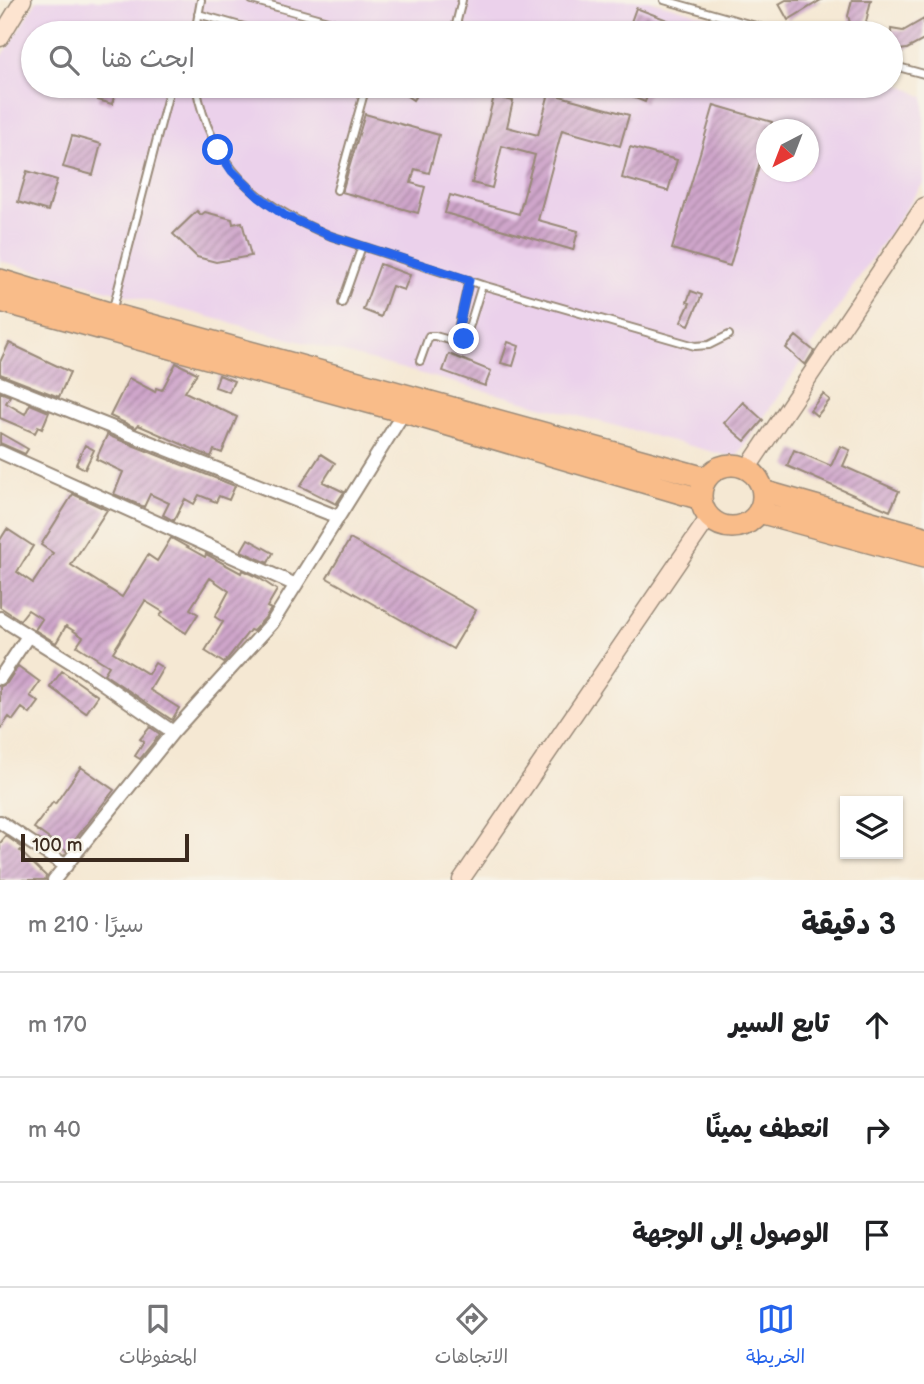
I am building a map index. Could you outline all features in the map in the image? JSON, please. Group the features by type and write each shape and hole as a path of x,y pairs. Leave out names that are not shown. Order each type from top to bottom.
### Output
{"highway":[{"path":"0,280 706,498 721,525 736,527 749,522 761,501 757,478 747,469 728,465 716,469 706,498"},
{"path":"0,301 706,498"},
{"path":"761,501 924,537"},
{"path":"761,501 924,557"}],"main road":[{"path":"0,38 23,0"},
{"path":"747,469 924,206"},
{"path":"461,880 706,498"}],"street":[{"path":"0,383 338,517"},
{"path":"54,880 173,732 272,623 404,412"},
{"path":"0,452 296,584"},
{"path":"0,618 173,732"},
{"path":"0,678 28,636"},
{"path":"0,822 66,866"}],"lane":[{"path":"197,21 201,0"},
{"path":"252,0 328,21"},
{"path":"457,21 462,0"},
{"path":"664,0 738,21"},
{"path":"198,14 223,21"},
{"path":"903,68 924,74"},
{"path":"112,314 167,98"},
{"path":"199,98 204,120 218,150 232,171 284,215 331,236 482,285 695,346 709,345 729,335"},
{"path":"337,190 363,98"},
{"path":"342,303 362,246"},
{"path":"460,343 458,330 469,280"},
{"path":"460,343 467,334 482,285"},
{"path":"420,361 429,336 460,343"}],"shaded area":[{"path":"37,0 648,0 726,21 24,21"},
{"path":"21,26 21,98 903,98 903,86 924,97 924,182 736,458 0,261 0,60"}],"building":[{"path":"786,0 821,0 788,20 779,4"},
{"path":"852,0 871,0 866,21 849,21"},
{"path":"636,8 670,21 631,21"},
{"path":"924,19 924,40 903,50 903,31"},
{"path":"99,98 114,98 112,104 98,100"},
{"path":"493,98 513,101 507,127 538,135 548,98 567,98 629,115 620,146 562,130 538,220 578,231 573,250 445,213 450,195 519,214 535,155 502,146 492,188 472,183"},
{"path":"714,105 762,119 756,119 756,176 730,266 672,249"},
{"path":"365,114 439,135 429,173 415,169 411,183 425,187 418,213 342,192"},
{"path":"72,136 101,144 93,175 63,167"},
{"path":"630,147 677,160 668,191 622,178"},
{"path":"27,171 57,180 48,211 18,202"},
{"path":"197,211 201,215 205,212 232,219 233,224 242,222 251,256 216,262 197,257 173,234"},
{"path":"380,264 410,275 404,290 392,286 381,317 363,310"},
{"path":"691,291 702,295 689,325 681,322 690,303 687,302"},
{"path":"796,336 814,351 805,365 786,348"},
{"path":"508,342 519,346 513,366 501,363"},
{"path":"9,343 70,372 59,397 0,374 0,362"},
{"path":"449,354 491,371 485,386 443,371"},
{"path":"176,363 197,373 185,392 237,417 222,453 214,450 211,457 138,425 136,428 110,416 129,378 155,392 156,388 162,390"},
{"path":"219,375 234,381 229,392 215,387"},
{"path":"0,392 10,396 6,403 25,414 30,404 49,412 42,429 38,427 35,433 0,418"},
{"path":"823,394 830,400 817,416 810,410"},
{"path":"743,402 763,420 745,441 724,423"},
{"path":"0,433 28,449 25,454 0,443"},
{"path":"107,435 235,486 229,500 219,496 216,502 199,495 194,504 185,499 174,521 163,515 169,503 150,494 144,507 114,494 123,472 96,459"},
{"path":"85,445 94,450 85,469 76,464"},
{"path":"840,446 850,450 843,466 899,491 890,511 787,466 794,450 831,466"},
{"path":"321,454 335,463 323,482 344,492 336,504 300,486"},
{"path":"73,494 107,510 71,565 122,597 148,555 157,561 171,538 205,557 206,554 241,573 242,570 259,578 277,590 267,607 271,609 265,618 253,631 250,630 224,663 205,651 223,622 215,617 229,591 210,578 190,609 198,614 186,633 160,616 163,612 145,601 113,652 148,674 155,663 163,668 150,690 179,708 172,720 104,674 109,666 77,646 83,637 66,626 56,643 35,630 42,619 28,610 20,620 0,607 0,540 7,529 33,546 17,572 33,583 53,553 41,545"},
{"path":"248,539 273,553 268,563 241,551"},
{"path":"350,539 476,610 453,649 327,578"},
{"path":"18,666 40,682 30,696 39,702 30,714 22,708 13,720 9,717 0,730 0,687 7,683"},
{"path":"62,671 98,696 86,713 50,687"},
{"path":"150,727 160,734 140,759 135,756 144,742 140,739"},
{"path":"81,767 114,790 66,851 34,828"},
{"path":"6,836 23,848 20,851 46,876 45,880 0,880 0,843"}],"route":[{"path":"218,150 232,171 259,197 284,215 331,236 469,280 458,332 460,343 464,339"}]}
